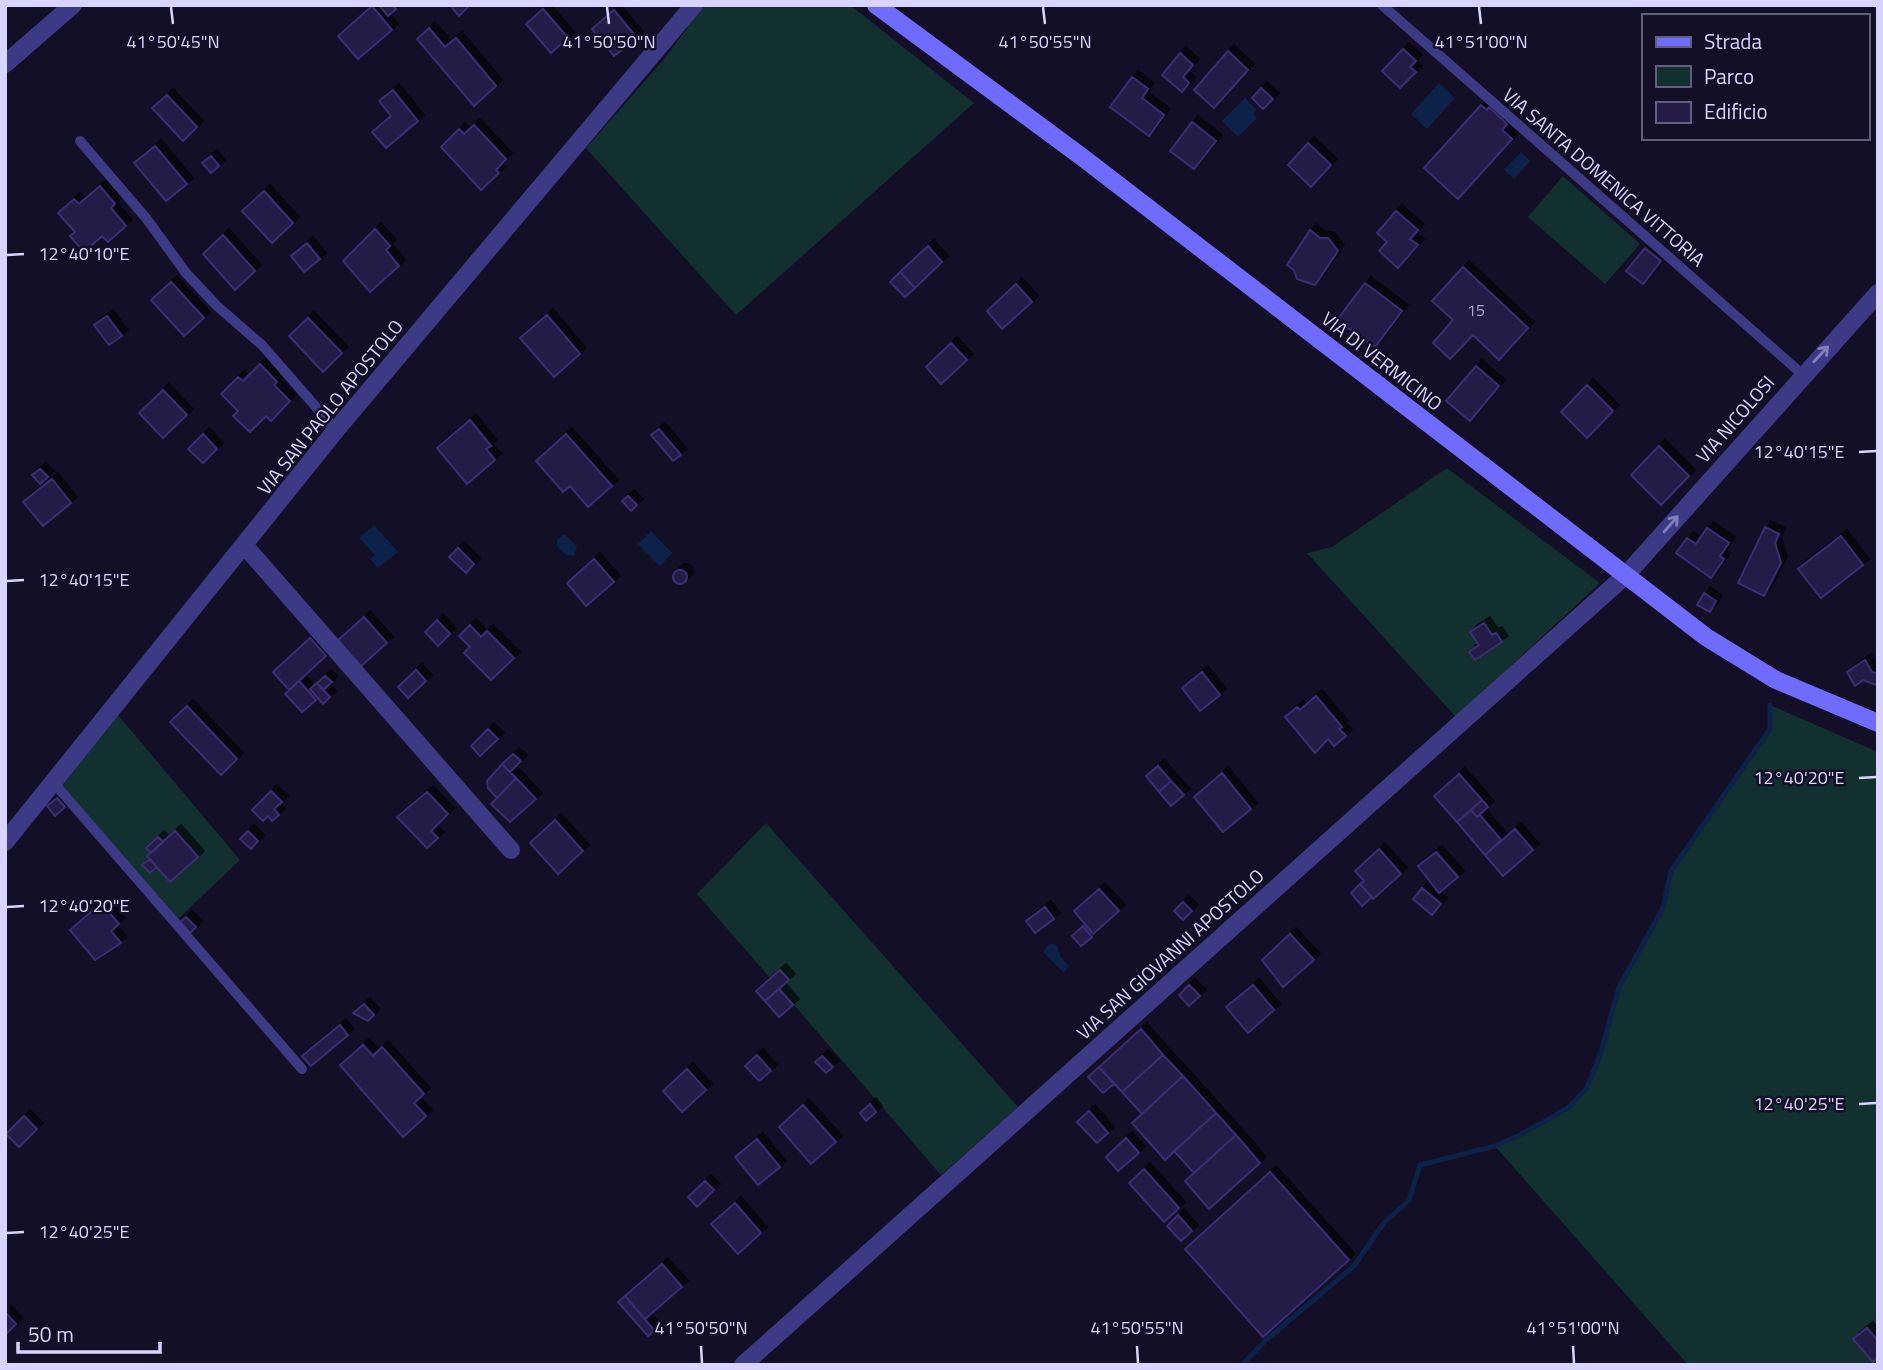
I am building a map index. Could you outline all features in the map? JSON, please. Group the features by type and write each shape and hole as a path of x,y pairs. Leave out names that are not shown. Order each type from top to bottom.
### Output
{"main road":[{"name":"VIA DI VERMICINO","path":"876,5 1082,157 1626,575 1747,664 1878,723"}],"street":[{"path":"5,64 73,5"},
{"name":"VIA SAN PAOLO APOSTOLO","path":"5,842 336,430 694,5"},
{"name":"VIA NICOLOSI","path":"1626,575 1802,374 1878,293"},
{"path":"244,545 511,850"},
{"name":"VIA SAN GIOVANNI APOSTOLO","path":"743,1365 1626,575"}],"lane":[{"name":"VIA SANTA DOMENICA VITTORIA","path":"1382,5 1802,374"},
{"path":"80,141 146,218 186,273 217,306 262,345 336,430"},
{"path":"53,782 302,1069"}],"green space":[{"path":"704,5 850,5 974,103 736,315 586,148 665,58"},
{"path":"1563,176 1640,244 1605,284 1528,217"},
{"path":"1447,468 1600,583 1456,717 1307,553 1332,547"},
{"path":"1770,705 1878,752 1878,1365 1688,1365 1495,1146 1568,1108 1587,1088 1601,1052 1619,987 1663,908 1671,871 1770,729"},
{"path":"118,715 240,860 178,919 61,784","holes":["148,856 198,857 170,882"]},
{"path":"766,823 1018,1107 941,1175 794,1005 779,1017 756,991 770,978 697,894"}],"water":[{"path":"1439,83 1455,98 1427,129 1411,114"},
{"path":"1245,98 1257,110 1253,114 1257,118 1238,137 1222,121"},
{"path":"1521,152 1530,161 1514,179 1504,170"},
{"path":"374,525 398,552 378,568 370,559 375,555 359,538"},
{"path":"651,531 672,553 660,566 638,544"},
{"path":"564,534 577,546 574,556 566,555 557,546 557,540"},
{"path":"1050,943 1057,945 1060,956 1069,966 1064,973 1043,952"}],"building":[{"path":"379,5 392,5 396,9 388,16"},
{"path":"450,5 470,5 459,16"},
{"path":"372,6 392,30 358,59 338,36"},
{"path":"543,9 568,38 551,53 526,24"},
{"path":"614,10 637,38 614,56 592,29"},
{"path":"429,28 445,47 456,38 496,86 474,106 417,39"},
{"path":"1403,49 1416,61 1410,67 1416,72 1400,88 1382,71"},
{"path":"1228,51 1248,70 1214,108 1194,90"},
{"path":"1180,53 1193,65 1183,77 1189,83 1182,92 1162,75"},
{"path":"1132,77 1148,89 1142,98 1164,115 1149,136 1110,107"},
{"path":"1261,88 1273,99 1263,109 1252,98"},
{"path":"393,90 418,121 386,148 372,132 391,116 379,101"},
{"path":"167,95 197,127 183,141 152,108"},
{"path":"1481,105 1487,110 1489,107 1507,124 1502,130 1512,139 1458,199 1424,168"},
{"path":"1192,122 1216,141 1194,169 1170,151"},
{"path":"474,125 506,159 496,170 499,173 481,190 441,147 459,129 464,134"},
{"path":"1308,143 1331,165 1311,187 1288,165"},
{"path":"155,146 187,184 166,201 134,163"},
{"path":"211,156 219,166 211,173 202,163"},
{"path":"100,186 115,204 111,208 126,226 108,242 102,236 84,252 70,236 75,232 58,213 74,199 79,204"},
{"path":"264,191 293,223 272,243 242,211"},
{"path":"1396,211 1418,230 1410,239 1418,245 1398,268 1379,251 1387,242 1377,233"},
{"path":"375,229 390,246 386,250 399,266 370,292 343,261"},
{"path":"1310,230 1320,238 1328,238 1338,251 1315,285 1297,279 1294,270 1287,265"},
{"path":"223,235 255,271 235,290 203,254"},
{"path":"307,243 320,259 304,272 291,256"},
{"path":"928,246 942,262 915,288 900,272"},
{"path":"1645,248 1661,261 1643,284 1626,271"},
{"path":"1463,267 1528,328 1499,360 1473,335 1450,359 1433,343 1453,320 1432,301"},
{"path":"900,272 915,288 905,297 890,282"},
{"path":"171,282 204,318 184,336 151,300"},
{"path":"1365,283 1402,311 1375,347 1337,320"},
{"path":"1016,284 1032,302 1002,329 987,311"},
{"path":"547,315 580,354 554,377 520,338"},
{"path":"107,316 122,336 109,345 94,325"},
{"path":"308,318 342,353 323,372 289,336"},
{"path":"951,343 967,360 941,384 926,367"},
{"path":"260,364 277,382 274,385 290,401 271,421 266,416 250,432 233,416 238,411 221,394 238,377 243,381"},
{"path":"1476,366 1499,386 1470,421 1446,401"},
{"path":"1587,385 1613,411 1587,438 1561,412"},
{"path":"163,390 187,415 163,438 139,413"},
{"path":"470,420 491,446 486,449 495,460 467,484 437,448"},
{"path":"659,429 681,455 673,461 651,435"},
{"path":"203,434 217,449 203,463 188,449"},
{"path":"566,434 612,486 588,507 570,486 563,492 536,461"},
{"path":"1659,446 1689,476 1661,505 1631,475"},
{"path":"40,469 48,477 40,484 32,475"},
{"path":"52,479 71,503 43,526 23,502"},
{"path":"628,496 637,505 631,511 622,501"},
{"path":"1765,527 1779,534 1775,543 1781,563 1764,596 1738,583"},
{"path":"1707,528 1729,543 1720,556 1724,559 1711,578 1676,553 1687,538 1696,544"},
{"path":"1841,536 1863,565 1821,598 1798,569"},
{"path":"458,548 474,564 466,573 449,557"},
{"path":"594,559 614,582 586,606 567,583"},
{"path":"677,570 683,570 687,577 683,584 677,584 673,580 673,574"},
{"path":"1704,593 1716,601 1710,612 1697,605"},
{"path":"364,617 387,643 360,667 337,641"},
{"path":"437,620 450,634 438,646 425,632"},
{"path":"1484,623 1492,635 1496,633 1502,642 1475,660 1469,652 1479,645 1470,632"},
{"path":"470,625 481,637 487,631 514,658 491,680 464,653 470,647 459,636"},
{"path":"310,638 326,656 289,690 273,672"},
{"path":"1865,660 1872,672 1878,674 1878,680 1876,685 1863,680 1855,686 1847,672"},
{"path":"416,670 426,681 408,698 398,687"},
{"path":"1202,672 1220,695 1200,711 1182,688"},
{"path":"325,676 332,682 323,690 317,683"},
{"path":"299,681 316,700 302,712 285,694"},
{"path":"317,683 330,697 323,704 310,689"},
{"path":"1316,696 1342,727 1339,729 1346,736 1334,746 1328,739 1315,753 1285,717 1297,707 1300,710"},
{"path":"187,706 237,759 221,775 170,722"},
{"path":"488,729 498,739 480,756 471,746"},
{"path":"513,754 521,761 510,772 502,764"},
{"path":"502,764 516,778 497,798 488,788 487,781"},
{"path":"1158,766 1171,781 1159,792 1146,776"},
{"path":"1222,773 1251,809 1223,832 1194,797"},
{"path":"1459,774 1482,800 1457,822 1434,796"},
{"path":"516,778 536,799 510,822 491,804"},
{"path":"1171,781 1184,795 1171,806 1159,792"},
{"path":"271,791 282,802 274,809 279,815 272,821 268,816 263,821 252,810"},
{"path":"427,792 448,814 431,831 438,838 427,848 397,817"},
{"path":"57,798 65,807 55,816 47,806"},
{"path":"1482,800 1488,807 1477,817 1471,810"},
{"path":"1471,810 1477,817 1480,815 1501,840 1485,855 1457,822"},
{"path":"555,820 583,851 558,874 530,843"},
{"path":"1515,829 1533,850 1503,876 1485,855"},
{"path":"175,831 198,857 170,882 147,856"},
{"path":"248,831 258,841 251,849 240,839"},
{"path":"158,837 163,842 151,853 146,848"},
{"path":"1379,849 1401,874 1373,899 1360,884 1364,881 1355,871"},
{"path":"1436,852 1458,877 1439,893 1418,866"},
{"path":"150,859 157,867 150,873 142,865"},
{"path":"1360,884 1372,897 1362,906 1351,893"},
{"path":"1422,888 1441,904 1432,915 1413,899"},
{"path":"1099,889 1119,911 1093,934 1074,911"},
{"path":"1183,902 1192,911 1183,920 1174,911"},
{"path":"101,903 119,924 111,931 121,943 95,960 70,930"},
{"path":"1045,907 1054,919 1035,933 1026,921"},
{"path":"186,917 196,927 190,933 180,922"},
{"path":"1083,926 1092,937 1081,946 1072,936"},
{"path":"1290,934 1314,960 1283,987 1262,960"},
{"path":"780,970 789,980 765,1001 756,991"},
{"path":"1189,985 1200,996 1189,1006 1179,995"},
{"path":"1253,985 1274,1010 1248,1033 1226,1007"},
{"path":"779,989 793,1005 779,1017 765,1001"},
{"path":"364,1004 374,1015 368,1021 353,1013"},
{"path":"340,1025 348,1035 311,1066 302,1056"},
{"path":"1141,1029 1163,1055 1122,1092 1099,1067"},
{"path":"363,1045 373,1056 382,1047 424,1094 414,1103 426,1116 403,1137 340,1065"},
{"path":"757,1055 771,1071 759,1081 745,1066"},
{"path":"1163,1055 1183,1076 1142,1114 1122,1092"},
{"path":"822,1056 833,1067 826,1073 815,1062"},
{"path":"1099,1067 1114,1084 1103,1093 1088,1077"},
{"path":"687,1069 706,1090 682,1112 663,1091"},
{"path":"1183,1076 1216,1113 1165,1160 1132,1123"},
{"path":"870,1104 876,1112 866,1121 860,1113"},
{"path":"803,1105 836,1142 811,1164 779,1127"},
{"path":"1089,1111 1108,1133 1097,1143 1077,1122"},
{"path":"1216,1113 1236,1135 1194,1173 1174,1151"},
{"path":"24,1116 37,1129 19,1147 6,1134"},
{"path":"1236,1135 1260,1163 1209,1209 1185,1181"},
{"path":"1126,1138 1139,1153 1118,1171 1106,1157"},
{"path":"757,1139 780,1167 758,1185 735,1157"},
{"path":"1144,1169 1179,1208 1164,1222 1129,1183"},
{"path":"1270,1172 1349,1260 1263,1337 1185,1249"},
{"path":"705,1181 714,1190 697,1207 688,1197"},
{"path":"735,1203 761,1233 738,1254 711,1224"},
{"path":"1178,1215 1192,1231 1181,1241 1167,1226"},
{"path":"662,1264 682,1287 645,1319 625,1296"},
{"path":"625,1296 654,1330 648,1336 618,1302"},
{"path":"5,1312 16,1324 6,1334 5,1333"},
{"path":"1867,1328 1878,1341 1878,1358 1873,1362 1853,1339"}],"waterway":[{"path":"1242,1365 1266,1340 1354,1266 1383,1224 1409,1200 1420,1165 1495,1146 1520,1135 1568,1108 1587,1088 1601,1052 1619,987 1663,908 1671,871 1770,729 1770,705"}]}
